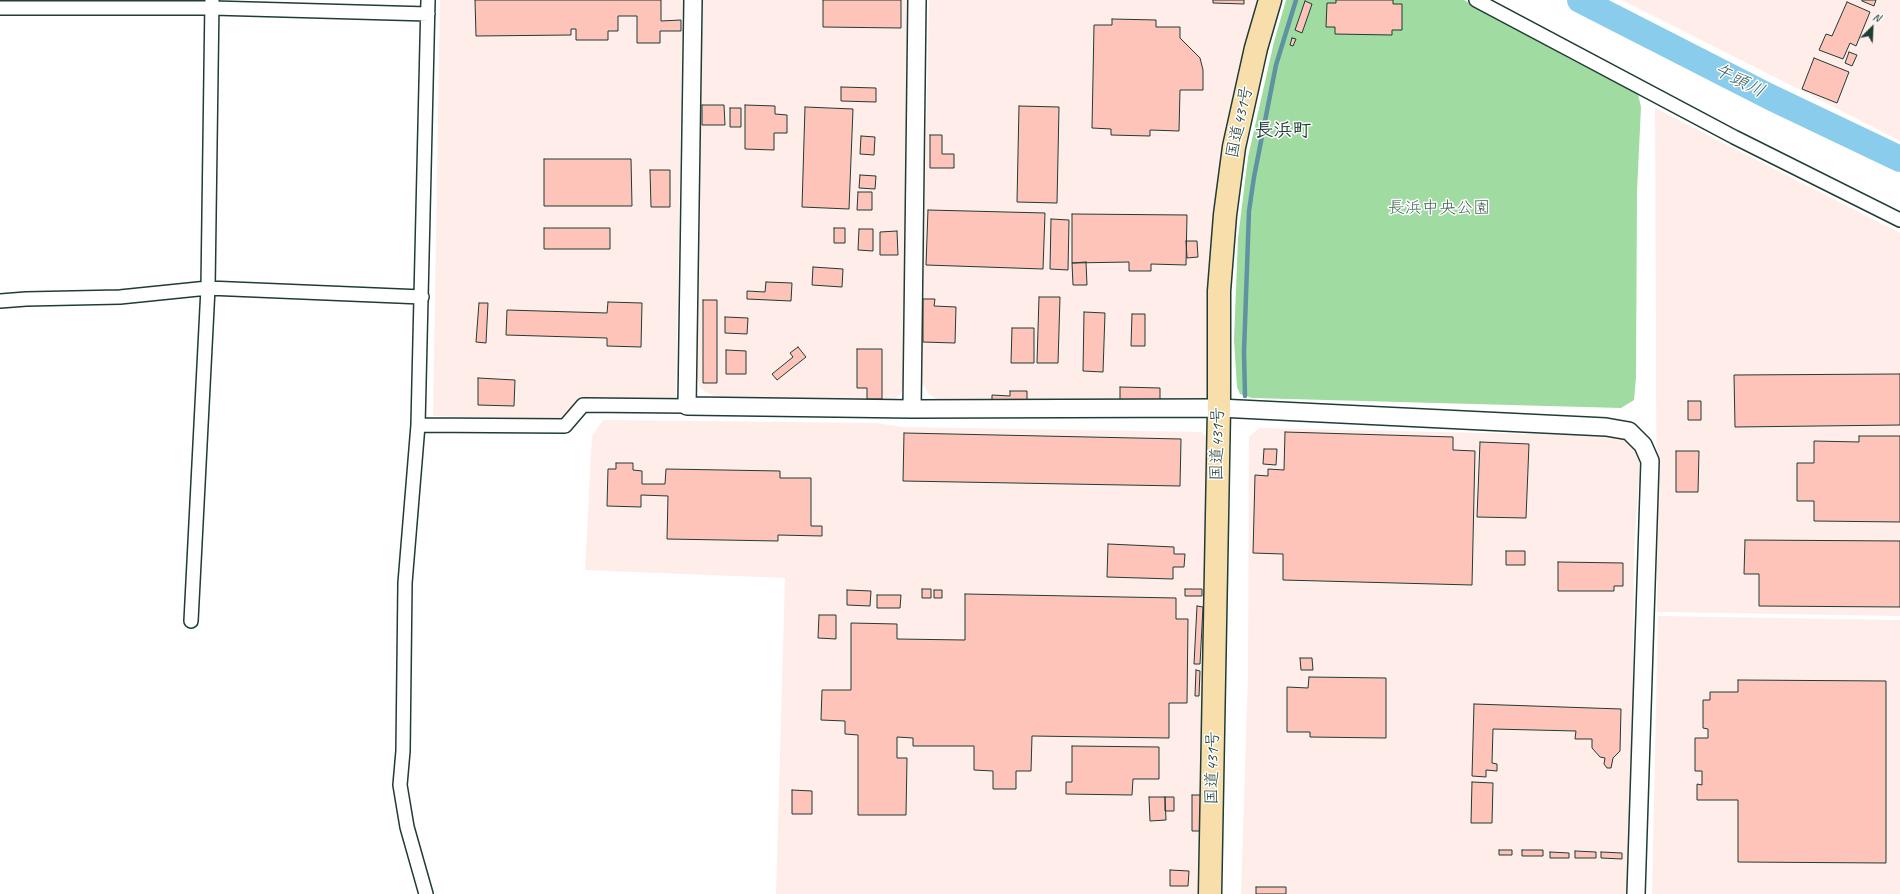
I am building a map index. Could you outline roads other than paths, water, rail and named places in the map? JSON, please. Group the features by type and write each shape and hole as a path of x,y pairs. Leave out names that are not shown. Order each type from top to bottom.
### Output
{"highway":[{"name":"国道431号","path":"1210,894 1219,408 1219,291 1226,207 1234,147 1256,48 1270,0"}],"street":[{"path":"426,894 407,827 400,785 403,751 405,584 418,424 428,0"},
{"path":"687,406 693,0"},
{"path":"912,409 917,0"},
{"path":"1476,0 1734,137 1900,220"},
{"path":"0,8 213,4 428,14"},
{"path":"191,621 208,288 213,4"},
{"path":"0,301 120,297 208,288 422,297"},
{"path":"418,424 565,426 583,405 912,409 1219,408 1606,427 1629,431 1643,445 1650,460 1636,894"}],"waterway":[{"path":"1245,396 1244,352 1249,211 1254,177 1276,65 1296,0"},
{"name":"午頭川","path":"1580,0 1770,97 1900,159"}],"district":[{"name":"長浜町","path":"1283,131"}],"park label":[{"name":"長浜中央公園","path":"1439,209"}]}
